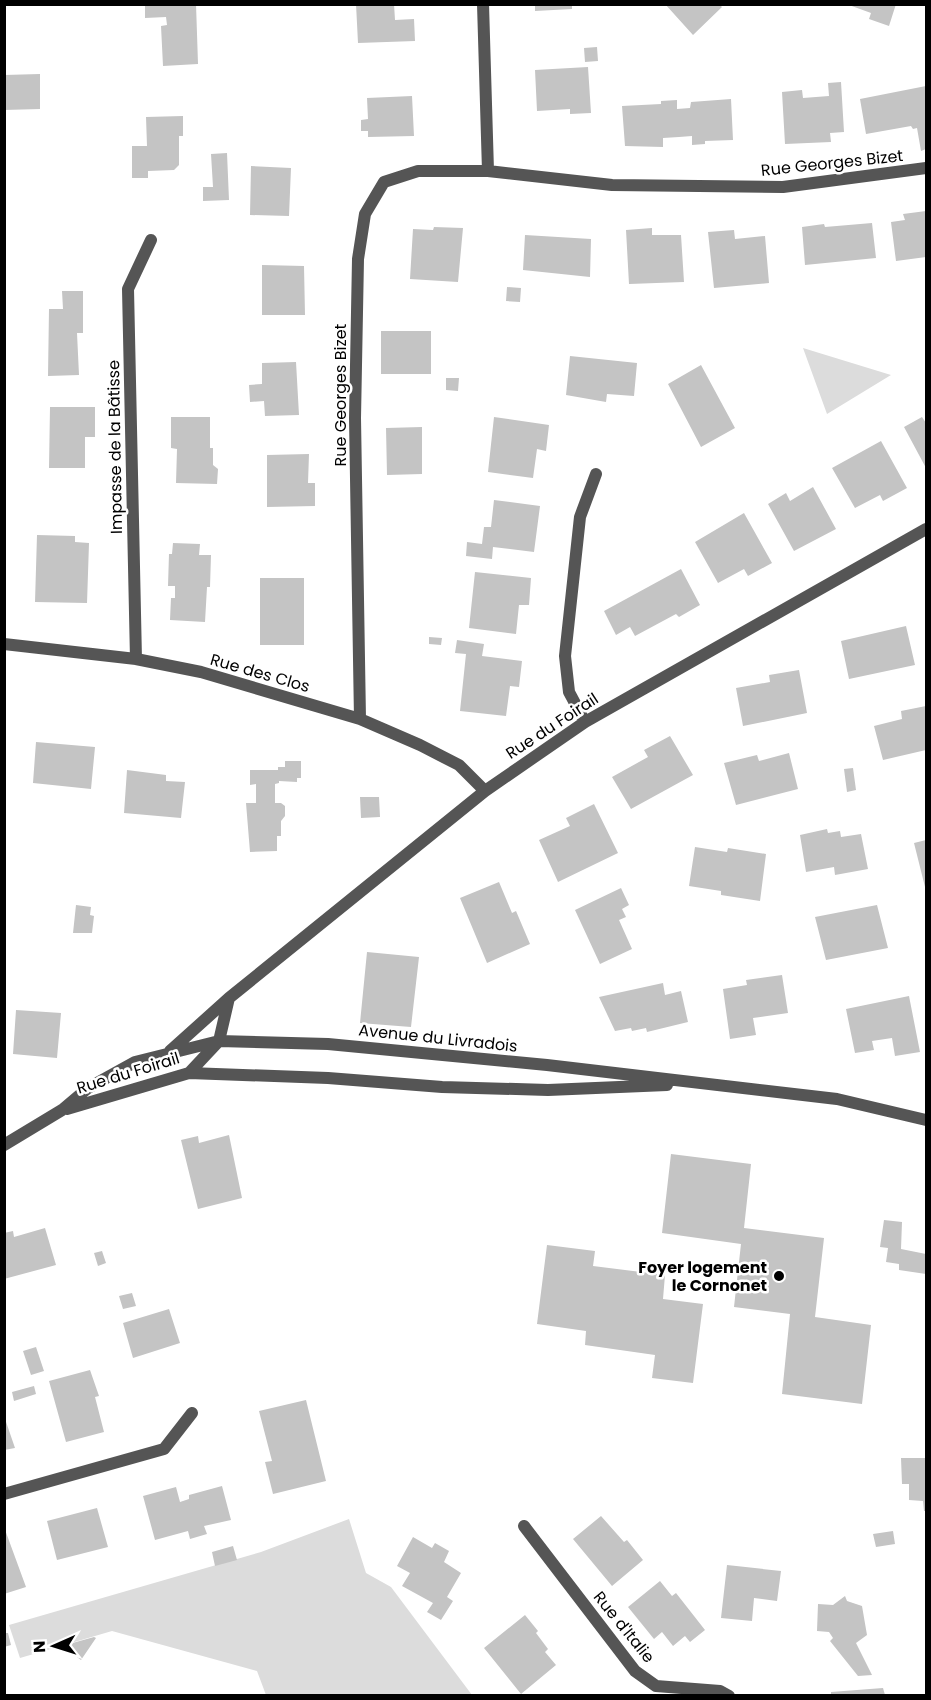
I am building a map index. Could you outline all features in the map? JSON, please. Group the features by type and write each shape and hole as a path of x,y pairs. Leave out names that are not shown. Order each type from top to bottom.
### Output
{"street":[{"path":"483,4 488,171"},
{"name":"Rue Georges Bizet","path":"360,719 355,418 358,259 365,214 384,182 418,171 488,171 612,185 783,187 927,168"},
{"name":"Impasse de la Bâtisse","path":"136,659 128,289 151,240"},
{"path":"585,722 569,692 565,656 580,517 596,474"},
{"name":"Rue du Foirail","path":"4,1146 63,1110 88,1088 135,1062 167,1053 229,998 485,791 585,722 927,529"},
{"name":"Rue des Clos","path":"4,644 136,659 201,672 360,719 459,765 485,791"},
{"path":"219,1041 229,998"},
{"name":"Rue du Foirail","path":"63,1110 189,1073 219,1041"},
{"name":"Avenue du Livradois","path":"167,1053 219,1041 328,1044 706,1083 837,1099 927,1120"},
{"name":"Avenue du Livradois","path":"189,1073 328,1078 442,1087 548,1090 706,1083"},
{"path":"4,1494 164,1449 192,1413"},
{"name":"Rue d'Italie","path":"524,1526 635,1671 656,1686 720,1691 729,1695"}],"shaded area":[{"path":"803,348 891,375 827,414"},
{"path":"349,1519 366,1573 391,1587 472,1695 266,1695 257,1671 112,1631 20,1658 9,1625 261,1552"}],"building":[{"path":"145,4 196,4 198,64 163,66 161,26 167,25 166,17 145,18"},
{"path":"356,4 394,4 395,20 414,19 415,41 358,43"},
{"path":"535,4 572,4 572,9 535,11"},
{"path":"665,4 719,4 722,7 693,35"},
{"path":"896,4 889,26 869,19 871,13 849,5"},
{"path":"597,47 598,61 585,62 584,48"},
{"path":"588,67 591,113 570,114 570,109 537,111 535,70"},
{"path":"40,74 40,109 4,110 4,75"},
{"path":"841,82 844,132 830,133 831,142 785,144 782,92 802,90 803,98 829,96 828,83"},
{"path":"926,86 926,149 921,151 917,128 913,129 911,126 866,134 860,99"},
{"path":"412,96 414,136 368,137 368,131 361,131 361,120 368,119 367,98"},
{"path":"731,99 733,140 705,141 705,144 692,145 692,136 663,138 663,147 625,146 622,106 661,104 661,101 677,100 677,109 690,108 691,102"},
{"path":"183,116 183,136 179,136 179,165 174,170 148,171 148,178 132,178 132,146 147,146 146,117"},
{"path":"227,153 229,200 203,201 203,187 213,187 211,154"},
{"path":"251,166 291,168 289,216 250,215"},
{"path":"926,211 926,257 896,261 891,222 905,220 903,214"},
{"path":"872,223 876,258 805,265 802,227"},
{"path":"434,227 463,228 458,282 410,279 413,229 433,230"},
{"path":"652,228 652,235 681,235 684,282 629,284 626,230"},
{"path":"734,230 735,239 765,236 769,283 714,288 708,232"},
{"path":"525,235 591,239 590,277 523,270"},
{"path":"262,265 304,266 305,315 262,315"},
{"path":"507,287 521,288 520,302 506,301"},
{"path":"62,291 83,291 83,333 77,333 79,375 48,376 49,309 63,309"},
{"path":"381,331 431,331 431,374 381,374"},
{"path":"570,356 637,363 634,396 607,394 606,402 566,395"},
{"path":"296,362 299,415 265,416 264,401 250,402 249,385 262,384 262,363"},
{"path":"701,365 735,428 701,447 668,384"},
{"path":"446,378 459,378 458,391 446,390"},
{"path":"50,407 95,407 95,437 85,437 85,468 49,468"},
{"path":"171,417 210,417 210,448 213,448 213,465 218,469 217,484 176,483 177,449 171,448"},
{"path":"494,417 549,425 546,451 537,449 533,478 488,472"},
{"path":"922,417 926,423 926,468 904,427"},
{"path":"422,427 422,474 387,475 386,428"},
{"path":"881,441 907,488 883,501 880,495 855,508 832,468"},
{"path":"309,454 308,483 315,483 315,506 267,507 267,455"},
{"path":"813,487 836,529 794,551 768,504 786,493 790,501"},
{"path":"494,500 540,506 534,552 493,547 492,559 466,556 467,542 482,544 484,527 491,527"},
{"path":"744,513 772,563 748,576 744,569 718,583 695,542"},
{"path":"37,535 75,536 75,542 89,543 87,603 35,602"},
{"path":"173,543 200,544 199,555 211,555 210,587 207,587 205,622 170,620 171,598 175,598 175,586 168,586 169,554 172,554"},
{"path":"681,569 700,605 679,617 676,614 635,636 630,627 616,635 604,611"},
{"path":"475,572 531,578 529,605 519,605 516,634 469,628"},
{"path":"260,578 304,578 304,645 260,645"},
{"path":"906,626 915,665 849,679 841,641"},
{"path":"429,637 442,638 441,645 429,644"},
{"path":"457,640 484,644 482,656 522,661 519,687 510,686 506,716 460,711 466,654 455,653"},
{"path":"799,670 807,713 743,726 736,688 770,682 769,675"},
{"path":"926,706 926,750 883,760 874,726 902,719 901,711"},
{"path":"670,736 693,775 631,809 612,777 648,757 644,750"},
{"path":"36,742 95,747 91,789 33,783"},
{"path":"789,753 798,789 736,805 724,763 757,755 759,761"},
{"path":"285,761 301,761 301,778 297,778 297,782 279,781 275,784 275,803 285,806 285,816 281,821 281,836 277,836 277,851 250,852 246,803 256,803 256,784 250,785 250,770 278,770 278,767 285,767"},
{"path":"853,768 856,790 847,792 844,769"},
{"path":"127,770 166,775 166,781 185,782 181,818 124,813"},
{"path":"360,797 379,797 380,817 361,818"},
{"path":"594,804 618,853 558,882 539,840 570,826 566,818"},
{"path":"827,829 828,833 840,831 841,837 861,834 868,869 835,875 834,867 806,872 800,835"},
{"path":"926,840 926,891 914,843"},
{"path":"695,847 727,852 728,848 766,854 760,901 721,895 721,891 689,886"},
{"path":"499,882 512,913 516,911 530,944 487,963 460,898"},
{"path":"621,888 629,905 622,909 626,917 619,920 632,949 600,964 575,910"},
{"path":"76,905 91,907 90,915 94,916 92,933 73,933"},
{"path":"877,905 888,948 826,960 815,917"},
{"path":"367,952 419,957 411,1027 360,1023"},
{"path":"782,975 788,1013 753,1018 756,1035 730,1039 723,989 747,985 746,980"},
{"path":"663,983 665,995 681,991 688,1022 647,1032 646,1028 615,1031 599,997"},
{"path":"909,996 920,1052 895,1056 892,1038 872,1041 874,1050 855,1053 846,1009"},
{"path":"16,1010 61,1013 57,1058 13,1054"},
{"path":"229,1135 242,1198 198,1209 181,1140 198,1136 199,1143"},
{"name":"Foyer logement le Cornonet","path":"671,1154 751,1164 744,1228 824,1238 815,1317 871,1325 862,1404 782,1394 790,1314 734,1307 741,1244 662,1233"},
{"path":"884,1220 902,1222 901,1249 926,1254 926,1274 899,1270 899,1264 886,1262 888,1248 880,1247"},
{"path":"45,1228 56,1265 4,1279 4,1233 13,1231 14,1237"},
{"path":"547,1245 595,1251 593,1266 665,1275 663,1299 703,1304 693,1383 652,1378 655,1355 585,1345 586,1331 537,1324"},
{"path":"102,1251 106,1263 98,1266 94,1253"},
{"path":"132,1293 136,1306 123,1309 119,1296"},
{"path":"169,1309 180,1343 133,1358 123,1323"},
{"path":"36,1347 44,1371 31,1375 23,1351"},
{"path":"90,1370 99,1396 95,1397 104,1432 66,1442 49,1381"},
{"path":"34,1386 36,1394 14,1401 12,1392"},
{"path":"306,1400 326,1481 273,1494 265,1462 272,1461 259,1411"},
{"path":"4,1416 15,1448 4,1450"},
{"path":"901,1458 926,1458 926,1511 924,1511 923,1501 909,1500 909,1484 902,1484"},
{"path":"222,1486 231,1520 204,1526 207,1534 190,1539 188,1531 155,1540 143,1496 176,1487 180,1502 189,1499 189,1495"},
{"path":"97,1508 108,1547 57,1560 47,1521"},
{"path":"601,1516 624,1542 627,1540 643,1560 612,1586 573,1539"},
{"path":"4,1527 26,1587 4,1594"},
{"path":"893,1531 895,1544 876,1547 873,1534"},
{"path":"413,1537 432,1548 435,1543 449,1551 444,1562 461,1573 447,1597 453,1601 441,1620 427,1612 433,1603 402,1586 410,1573 397,1566"},
{"path":"233,1546 237,1560 215,1566 212,1552"},
{"path":"727,1565 781,1571 777,1601 754,1598 752,1621 721,1618"},
{"path":"660,1581 672,1596 676,1593 705,1630 690,1642 685,1636 673,1646 662,1632 654,1639 628,1607"},
{"path":"845,1596 847,1601 862,1606 867,1635 856,1643 872,1675 858,1676 830,1641 833,1638 829,1632 817,1631 818,1604 833,1605"},
{"path":"525,1615 538,1631 536,1633 548,1649 545,1652 556,1665 521,1694 484,1648"},
{"path":"4,1633 8,1633 11,1645 4,1647"},
{"path":"96,1638 81,1660 62,1646"},
{"path":"883,1688 885,1695 831,1695 831,1692"}],"place":[{"name":"Foyer logement le Cornonet","path":"779,1276"}]}
